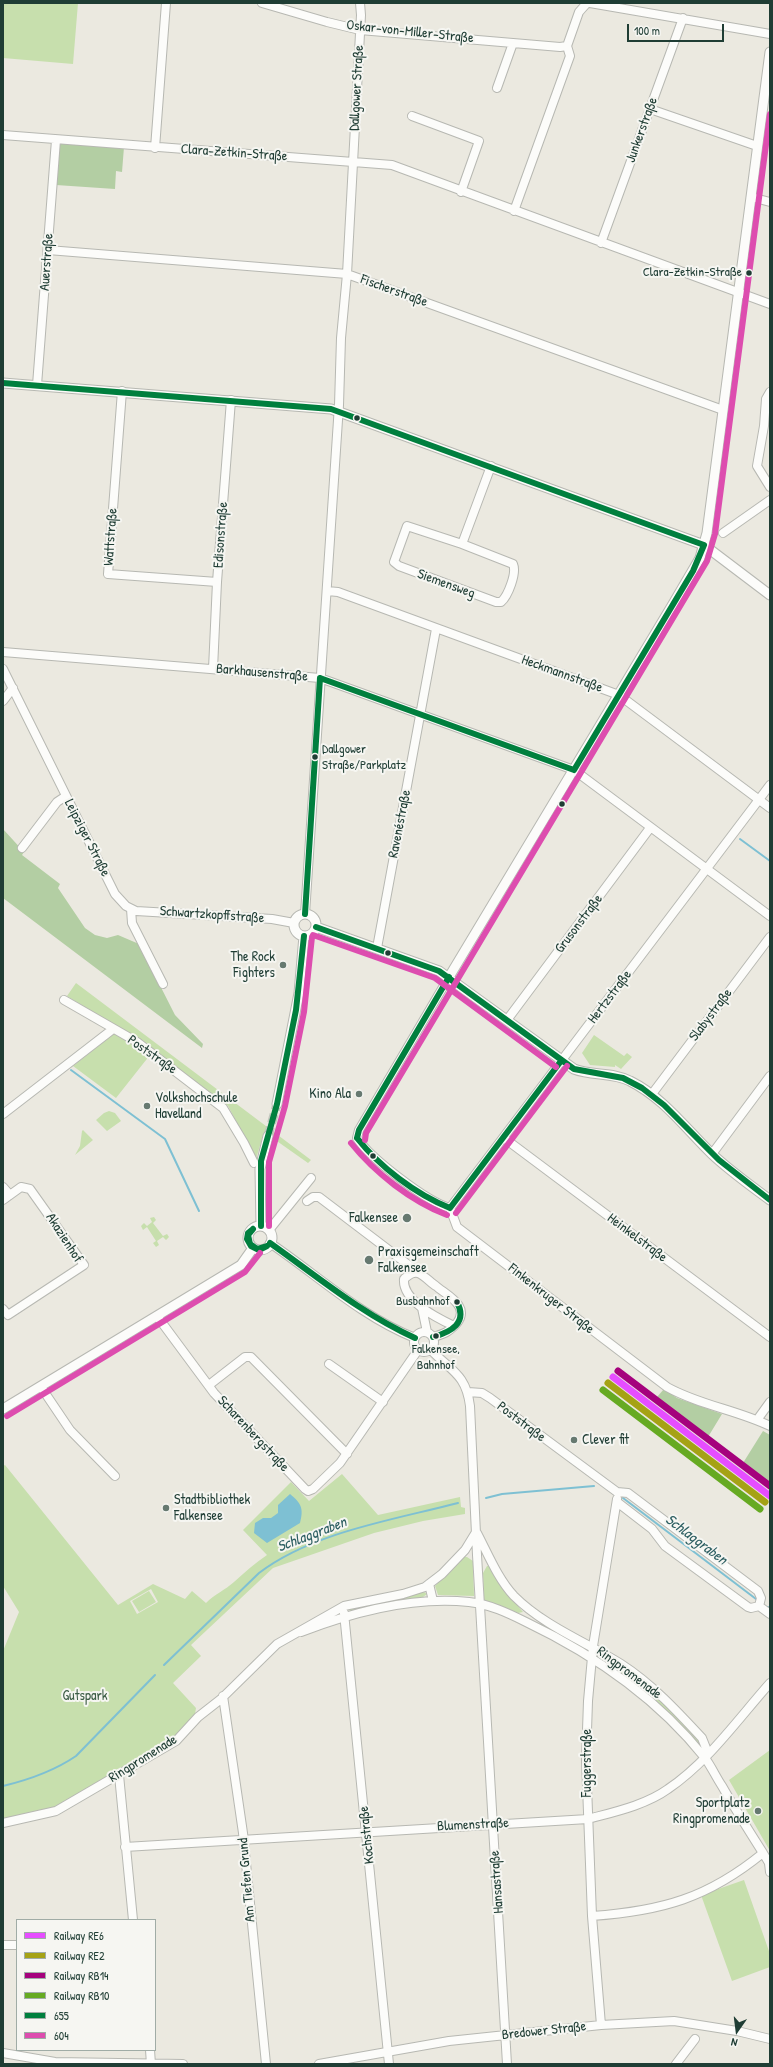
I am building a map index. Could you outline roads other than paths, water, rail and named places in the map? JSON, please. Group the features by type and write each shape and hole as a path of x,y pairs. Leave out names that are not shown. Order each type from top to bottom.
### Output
{"street":[{"path":"155,148 166,3"},
{"name":"Oskar-von-Miller-Straße","path":"262,3 360,30 560,47 567,46"},
{"name":"Dallgower Straße","path":"305,914 339,411 341,338 347,274 354,161 360,3"},
{"path":"514,211 570,56 567,46 579,12 588,3 770,34"},
{"name":"Junkerstraße","path":"601,242 683,18"},
{"path":"497,88 513,43"},
{"path":"450,1208 441,1205 400,1178 362,1145 357,1138 359,1130 693,571 704,545 739,293 757,146 767,93 770,52"},
{"path":"650,109 757,146"},
{"path":"412,116 479,141 461,192"},
{"name":"Clara-Zetkin-Straße","path":"3,135 155,148 354,161 392,165 461,192 770,304"},
{"name":"Auerstraße","path":"37,385 56,140"},
{"path":"751,197 770,202"},
{"name":"Fischerstraße","path":"48,250 347,274 723,410"},
{"path":"3,383 231,400 339,411 704,545 770,595"},
{"name":"Wattstraße","path":"122,391 108,574 217,582"},
{"path":"770,392 766,399 767,427 757,466 770,487"},
{"name":"Edisonstraße","path":"213,669 217,582 231,400"},
{"path":"462,544 491,466"},
{"path":"723,533 770,500"},
{"name":"Siemensweg","path":"407,526 462,544 513,564 514,572 505,599 501,602 482,597 399,566 394,562 407,526"},
{"name":"Heckmannstraße","path":"327,591 338,592 619,695 770,808"},
{"name":"Ravenéstraße","path":"377,948 436,629"},
{"name":"Barkhausenstraße","path":"3,652 320,678 574,770 770,916"},
{"name":"Leipziger Straße","path":"3,669 116,894 131,909"},
{"path":"3,701 13,688"},
{"name":"Hertzstraße","path":"450,1208 770,786"},
{"path":"22,848 57,802 66,796"},
{"name":"Grusonstraße","path":"507,1020 650,828"},
{"path":"131,909 132,922 163,984"},
{"name":"Schwartzkopffstraße","path":"131,909 272,919 294,923"},
{"path":"305,914 314,920 316,927 310,935 304,936 295,930 294,923 297,918 305,914"},
{"path":"316,927 440,972 561,1061 584,1073 619,1077 629,1080 652,1094 712,1154 770,1200"},
{"path":"277,1104 298,998 304,936"},
{"name":"Slabystraße","path":"652,1094 770,936"},
{"name":"Poststraße","path":"64,1000 137,1042 223,1108 254,1163"},
{"path":"3,1114 113,1029"},
{"path":"712,1154 770,1076"},
{"path":"268,1136 260,1170 265,1228 271,1235 270,1243 261,1250 253,1248 248,1241 248,1235 254,1228 265,1228 311,1178"},
{"name":"Heinkelstraße","path":"504,1138 770,1337"},
{"name":"Akazienhof","path":"3,1187 7,1197 21,1187 30,1189 84,1265 8,1315 3,1309"},
{"path":"307,1201 313,1197 319,1197 457,1302 462,1314 454,1326 446,1334 430,1334 420,1332 415,1338 414,1344 418,1350 424,1352 431,1350 434,1344 430,1334 422,1308"},
{"name":"Finkenkruger Straße","path":"450,1208 458,1227 667,1387 683,1396 757,1420 770,1426"},
{"path":"270,1243 365,1310 385,1323 415,1338"},
{"path":"3,1409 241,1265 253,1248"},
{"path":"419,1273 411,1274 404,1279 404,1285 407,1292 422,1308 454,1326"},
{"path":"157,1316 210,1386"},
{"name":"Scharenbergstraße","path":"347,1454 251,1357 245,1357 210,1386 220,1399 308,1491 313,1489 340,1463 347,1454 383,1402 418,1350"},
{"path":"431,1350 464,1382 468,1392 476,1531"},
{"path":"329,1364 383,1402"},
{"path":"41,1387 70,1430 115,1476"},
{"name":"Poststraße","path":"468,1392 482,1393 490,1398 617,1492 628,1493 758,1591 761,1598 759,1606"},
{"path":"757,1420 770,1402"},
{"path":"617,1492 617,1502 652,1529 665,1546 748,1607 751,1608 759,1606 770,1614"},
{"name":"Fuggerstraße","path":"601,2025 592,1916 586,1760 591,1659 617,1502"},
{"name":"Hansastraße","path":"476,1531 507,2064"},
{"name":"Ringpromenade","path":"3,1823 56,1811 176,1740 198,1717 223,1696 277,1644 301,1632 344,1606 403,1594 425,1587 442,1574 465,1550 476,1531"},
{"name":"Ringpromenade","path":"476,1531 495,1569 513,1594 528,1609 623,1665 678,1712 702,1738 706,1748 705,1759"},
{"path":"429,1584 433,1601"},
{"name":"Ringpromenade","path":"301,1632 368,1611 433,1601 457,1601 480,1604 502,1611 548,1633 610,1670 647,1699 705,1759 769,1863 770,1872"},
{"name":"Kochstraße","path":"344,1606 389,2064"},
{"path":"524,1621 528,1609"},
{"name":"Blumenstraße","path":"125,1846 588,1819 629,1808 668,1790 705,1759 770,1683"},
{"name":"Am Tiefen Grund","path":"223,1696 243,1838 266,2064"},
{"path":"119,1775 125,1846 134,1919"},
{"path":"592,1916 650,1910 676,1902 723,1882 744,1869 763,1853"},
{"path":"3,1944 16,1945"},
{"name":"Bredower Straße","path":"319,2064 449,2041 601,2025 674,2021 770,2038"},
{"path":"676,2064 695,2039"},
{"path":"150,2051 151,2064"},
{"path":"3,2053 40,2060 73,2063 183,2064"}],"water":[{"path":"290,1494 301,1506 302,1513 300,1523 267,1543 254,1533 255,1523 263,1518 271,1518 278,1513 278,1505"}],"waterway":[{"path":"740,839 770,861"},
{"path":"71,1070 165,1139 199,1211"},
{"name":"Schlaggraben","path":"486,1498 502,1494 594,1486"},
{"name":"Schlaggraben","path":"623,1498 756,1599"},
{"name":"Schlaggraben","path":"164,1665 259,1573 280,1559 304,1547 354,1529 458,1503"},
{"name":"Schlaggraben","path":"3,1786 41,1774 76,1756 155,1675"}],"tunnel":[{"path":"268,1136 277,1104"}],"rail line":[{"name":"RB14","path":"618,1371 770,1486"},
{"name":"RE6","path":"613,1377 770,1496"},
{"name":"RE2","path":"608,1383 765,1502"},
{"name":"RB10","path":"603,1390 760,1509"}],"place":[{"name":"Clara-Zetkin-Straße","path":"749,273"},
{"name":"Dallgower Straße/Parkplatz","path":"315,757"},
{"name":"The Rock Fighters","path":"283,965"},
{"name":"Kino Ala","path":"359,1094"},
{"name":"Volkshochschule Havelland","path":"147,1106"},
{"name":"Falkensee","path":"407,1218"},
{"name":"Praxisgemeinschaft Falkensee","path":"369,1260"},
{"name":"Busbahnhof","path":"457,1302"},
{"name":"Falkensee, Bahnhof","path":"436,1336"},
{"name":"Clever fit","path":"574,1440"},
{"name":"Stadtbibliothek Falkensee","path":"166,1508"},
{"name":"Sportplatz Ringpromenade","path":"758,1811"}],"park label":[{"name":"Gutspark","path":"85,1696"}]}
